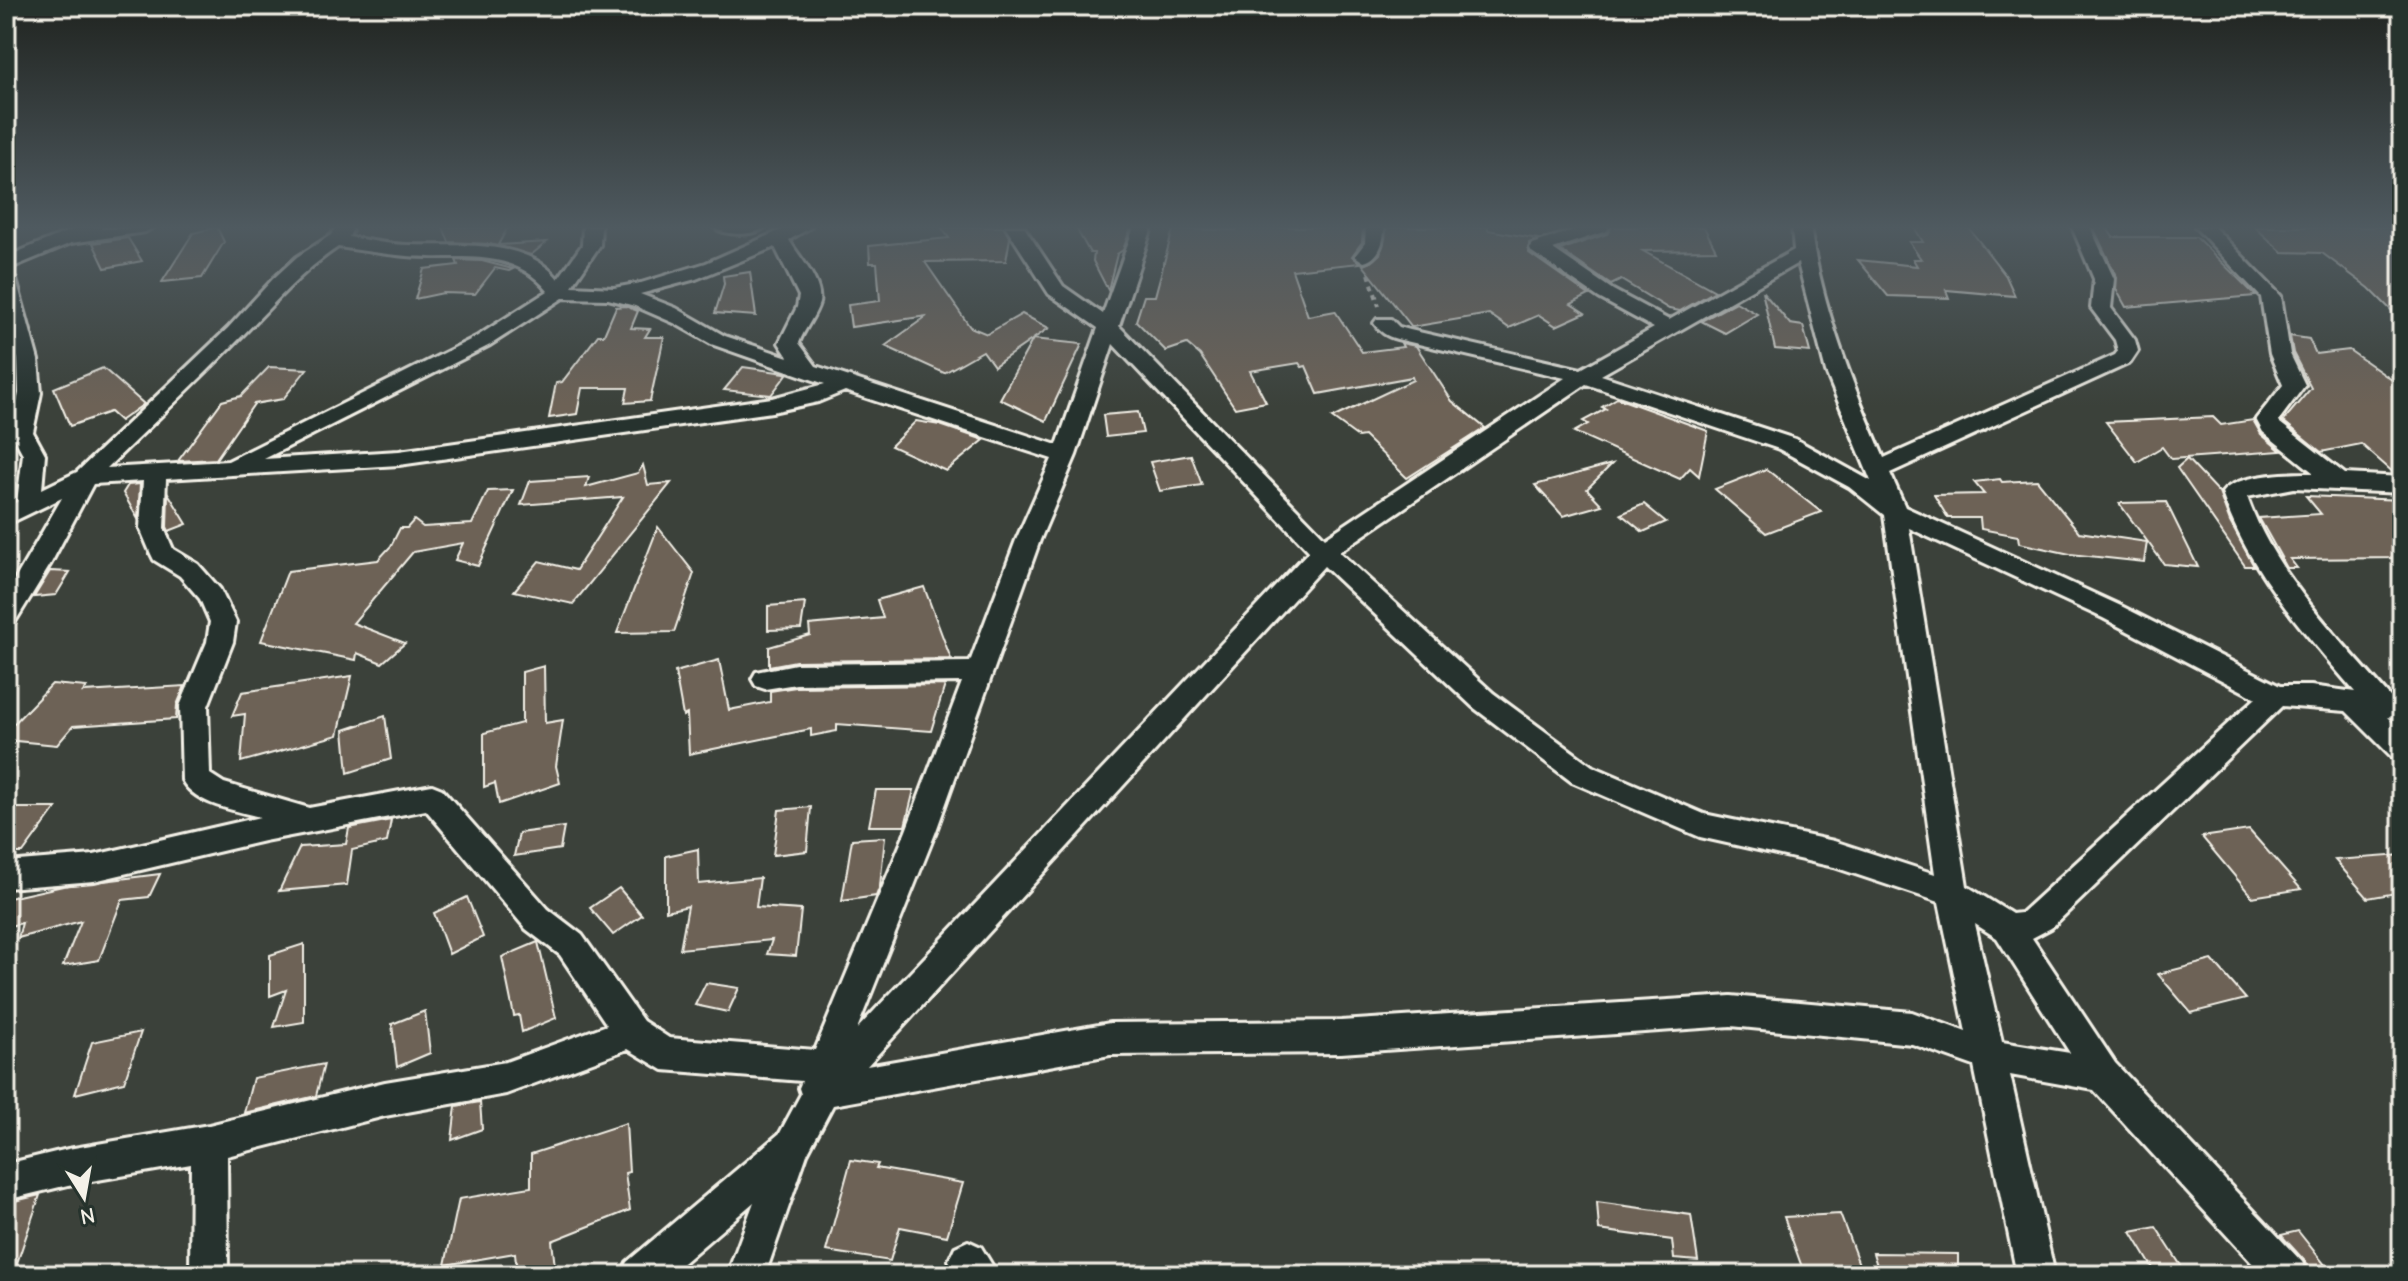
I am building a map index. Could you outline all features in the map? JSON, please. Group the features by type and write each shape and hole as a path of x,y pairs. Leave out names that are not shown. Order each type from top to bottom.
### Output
{"street":[{"path":"8,287 28,360 30,393 22,432 34,454 34,468 28,506"},
{"path":"6,517 85,477 235,332 277,287"},
{"path":"555,287 559,292 614,294 685,318 718,340 1065,455"},
{"path":"228,468 483,341 563,287"},
{"path":"525,313 642,287"},
{"path":"809,287 809,302 795,325 789,343 809,372"},
{"path":"1054,287 1108,326 1323,551 1483,700 1582,774 1700,825 1834,854 1953,893 2008,928 2103,1075 2289,1275"},
{"path":"746,1275 793,1145 823,1079 921,831 1028,540 1065,455 1122,287"},
{"path":"1595,287 1669,328"},
{"path":"823,1079 1323,551 1565,387 1669,328 1731,287"},
{"path":"1815,287 1837,372 1895,512 1953,893 2036,1275"},
{"path":"1878,470 2123,359 2128,351 2125,340 2101,308 2103,287"},
{"path":"2262,287 2271,296 2280,354 2294,385 2267,419 2271,427 2339,481"},
{"path":"1384,323 1392,331 1404,335 1586,377 1787,444 1857,482 1895,512 2112,612 2276,696 2311,696 2393,708"},
{"path":"85,477 399,458 772,405 810,397 846,383"},
{"path":"155,473 152,528 163,554 189,570 211,595 223,622 220,642 194,706 196,780 215,792 307,819"},
{"path":"6,616 38,565 85,477"},
{"path":"2393,708 2289,594 2239,513 2234,493 2255,483 2339,481 2402,485"},
{"path":"765,679 796,674 978,672"},
{"path":"2008,928 2026,927 2040,918 2276,696"},
{"path":"2355,703 2402,749"},
{"path":"6,875 31,876 79,870 307,819 432,797 537,919 571,945 631,1032 663,1054 823,1079 1110,1039 1341,1037 1731,1011 1912,1028 1990,1056 2103,1075"},
{"path":"6,1182 68,1167 209,1143 385,1099 506,1078 631,1032"},
{"path":"209,1143 209,1275"},
{"path":"640,1275 793,1145"}],"path":[{"path":"1373,287 1384,323"}],"building":[{"path":"419,287 481,287 475,294 443,293 415,299"},
{"path":"723,287 752,287 756,316 715,313"},
{"path":"879,287 942,287 970,327 987,334 1022,314 1049,328 994,366 983,351 944,373 885,346 927,316 851,327 848,305 880,301"},
{"path":"1157,287 1298,287 1308,316 1335,311 1362,352 1403,347 1401,343 1416,346 1452,401 1485,428 1407,478 1364,436 1358,437 1332,418 1413,380 1412,377 1318,394 1306,366 1302,367 1299,363 1250,371 1266,402 1235,408 1200,355 1187,344 1166,351 1136,321 1144,296 1155,296"},
{"path":"1380,287 1577,287 1589,295 1571,304 1585,313 1556,326 1539,315 1509,328 1489,314 1412,327"},
{"path":"1632,287 1707,287 1715,291 1680,311 1669,309"},
{"path":"1880,287 2011,287 2015,296 1946,290 1949,298 1888,296"},
{"path":"2247,287 2256,296 2126,307 2116,289"},
{"path":"2402,287 2402,321 2369,288"},
{"path":"1762,291 1790,324 1803,326 1810,352 1775,349"},
{"path":"1736,302 1757,314 1725,333 1701,321"},
{"path":"625,306 638,311 631,328 650,329 645,337 664,337 650,401 625,403 628,388 582,388 577,414 549,418 556,383 562,382 598,335 604,335 616,307"},
{"path":"2290,336 2309,339 2316,354 2349,350 2402,387 2402,474 2395,474 2361,444 2321,452 2283,421 2311,388 2293,353"},
{"path":"1033,339 1082,344 1046,421 1000,399"},
{"path":"15,363 16,393 10,421 6,422 6,365"},
{"path":"269,367 307,369 283,399 254,404 216,459 178,461 222,401 241,396"},
{"path":"743,367 787,374 771,395 724,390"},
{"path":"103,368 144,404 120,421 110,412 70,426 54,388"},
{"path":"1617,398 1708,431 1699,476 1690,468 1680,479 1574,432 1588,424 1583,421 1606,409 1602,407"},
{"path":"1138,412 1143,433 1106,437 1103,415"},
{"path":"2213,417 2221,425 2253,420 2261,434 2281,451 2171,459 2162,447 2137,462 2106,422"},
{"path":"916,421 940,425 984,440 946,471 891,446"},
{"path":"1191,455 1202,485 1160,491 1150,462"},
{"path":"2187,459 2219,493 2230,522 2254,566 2245,566 2177,468"},
{"path":"1612,464 1587,489 1602,505 1563,516 1535,485"},
{"path":"643,465 648,485 671,483 573,604 514,591 539,561 576,570 623,497 521,505 530,481 589,477 586,487 638,473"},
{"path":"1766,469 1821,512 1766,533 1715,489"},
{"path":"2000,479 2002,482 2037,480 2079,532 2147,542 2144,562 2070,554 2019,543 2018,536 1981,529 1980,518 1948,518 1934,495 1984,494 1974,482"},
{"path":"140,484 138,519 123,493 128,485"},
{"path":"513,490 478,566 455,560 463,543 413,552 353,623 405,643 382,663 357,653 356,660 261,641 288,571 378,560 391,546 400,528 407,528 414,520 423,527 472,524 488,491"},
{"path":"168,493 187,524 169,531 167,527"},
{"path":"2306,496 2402,500 2402,558 2290,559 2297,568 2287,568 2259,518 2321,514"},
{"path":"2166,502 2198,567 2164,564 2119,503"},
{"path":"1644,504 1666,522 1643,532 1621,514"},
{"path":"658,527 694,573 674,632 617,633"},
{"path":"50,571 70,572 56,595 34,597"},
{"path":"924,587 951,659 796,661 769,666 769,647 810,635 809,625 883,618 877,600"},
{"path":"805,603 801,629 768,630 768,606"},
{"path":"719,660 729,710 770,702 770,691 796,687 945,685 931,731 837,724 837,731 811,736 811,729 689,754 687,714 683,716 675,672"},
{"path":"544,666 545,723 563,720 556,766 560,783 499,804 495,783 484,787 484,733 522,723 522,672"},
{"path":"352,676 338,735 241,762 245,714 232,716 242,692"},
{"path":"52,684 87,687 83,692 185,686 177,705 176,719 73,726 57,745 6,740 6,732"},
{"path":"385,716 391,759 348,773 344,730"},
{"path":"876,790 914,790 905,826 869,826"},
{"path":"811,807 807,851 773,855 779,810"},
{"path":"6,808 56,808 23,853 6,853"},
{"path":"391,820 387,842 352,850 347,885 279,891 300,847 346,844 349,828"},
{"path":"564,827 560,849 514,856 519,833"},
{"path":"2249,830 2301,889 2252,897 2202,837"},
{"path":"885,837 880,886 876,896 842,901 852,839"},
{"path":"698,849 699,884 760,878 756,907 801,910 796,956 767,954 772,940 680,949 688,906 666,911 666,856"},
{"path":"2402,855 2402,892 2368,898 2335,860"},
{"path":"160,874 149,897 122,900 99,960 63,966 81,921 18,938 22,923 6,927 9,898 63,886"},
{"path":"619,888 642,915 613,935 590,908"},
{"path":"467,897 483,937 449,954 434,913"},
{"path":"538,942 556,1018 522,1032 519,1015 514,1016 502,957"},
{"path":"304,944 304,1022 274,1027 286,990 270,996 270,955"},
{"path":"2212,960 2246,999 2191,1013 2158,974"},
{"path":"706,983 739,988 728,1012 695,1005"},
{"path":"425,1011 430,1053 397,1067 392,1024"},
{"path":"141,1032 124,1082 75,1094 92,1042"},
{"path":"324,1064 316,1096 244,1113 253,1078"},
{"path":"480,1102 482,1129 452,1140 456,1106"},
{"path":"626,1123 629,1172 625,1173 630,1210 552,1241 556,1275 517,1275 515,1253 445,1265 459,1199 531,1187 531,1154"},
{"path":"851,1160 878,1164 876,1168 963,1183 947,1236 900,1227 890,1261 826,1251"},
{"path":"40,1195 13,1275 6,1275 6,1203"},
{"path":"1597,1202 1691,1215 1698,1261 1674,1259 1672,1240 1599,1230"},
{"path":"1840,1214 1860,1267 1803,1270 1784,1217"},
{"path":"2156,1227 2187,1275 2157,1275 2131,1232"},
{"path":"2298,1231 2325,1265 2309,1269 2281,1235"},
{"path":"1873,1253 1958,1254 1958,1275 1880,1275"}]}
